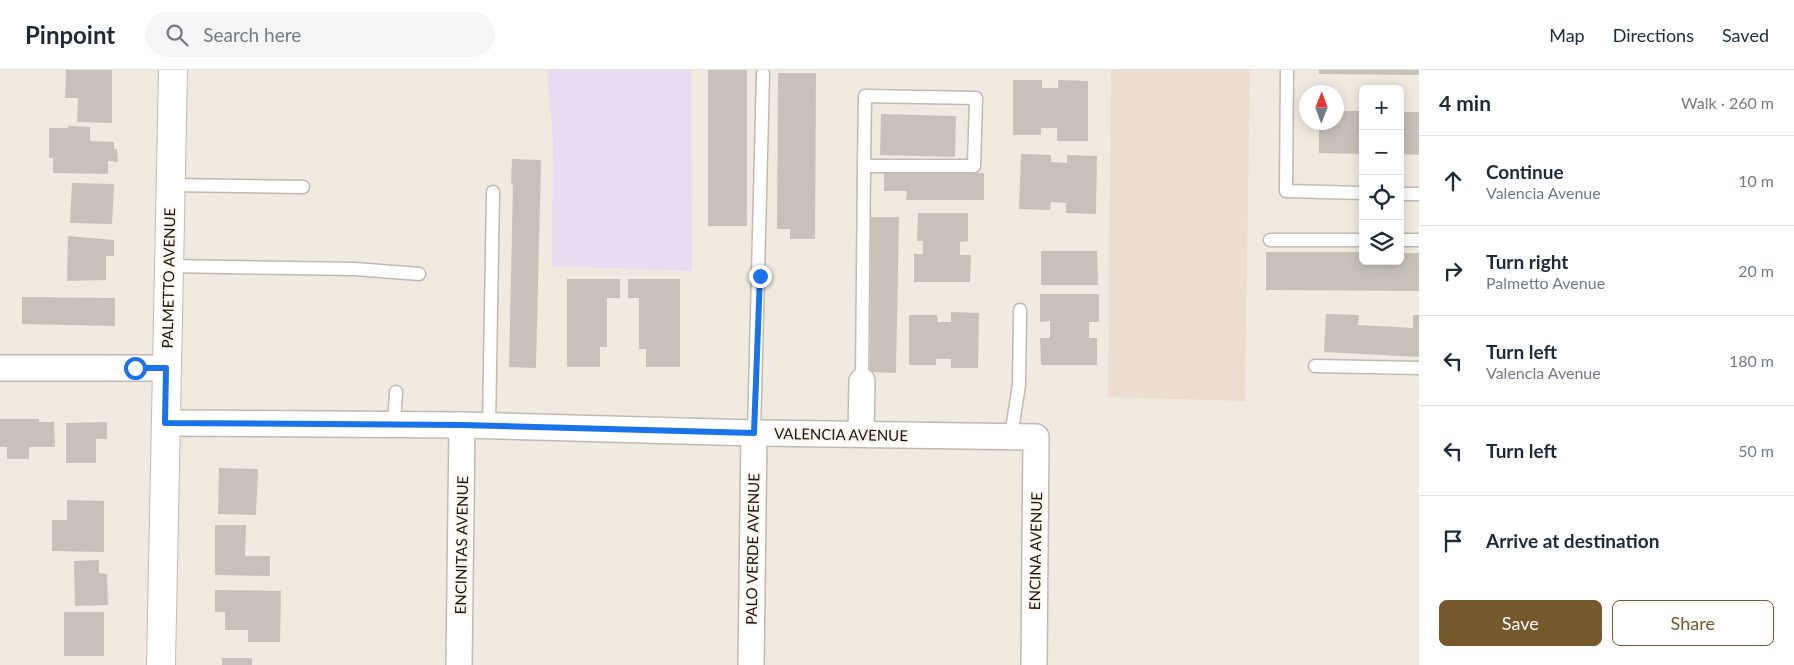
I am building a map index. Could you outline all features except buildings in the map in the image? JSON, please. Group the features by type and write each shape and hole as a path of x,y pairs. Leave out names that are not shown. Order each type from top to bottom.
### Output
{"street":[{"name":"PALMETTO AVENUE","path":"161,665 173,70"},
{"path":"0,368 166,368"},
{"path":"861,434 862,381"},
{"name":"VALENCIA AVENUE","path":"165,423 462,425 754,433 1036,436"},
{"name":"ENCINITAS AVENUE","path":"459,665 462,425"},
{"name":"PALO VERDE AVENUE","path":"751,665 754,433"},
{"name":"ENCINA AVENUE","path":"1034,665 1036,436"}],"lane":[{"path":"1287,70 1286,190 1359,193"},
{"path":"754,433 763,74"},
{"path":"862,381 864,166 865,96 976,98 974,166 864,166"},
{"path":"170,185 303,188"},
{"path":"489,426 493,192"},
{"path":"1404,194 1419,194"},
{"path":"1270,240 1359,240"},
{"path":"1404,240 1419,240"},
{"path":"168,266 355,269 419,274"},
{"path":"1011,436 1019,385 1020,310"},
{"path":"1316,366 1419,368"},
{"path":"394,424 396,392"}],"shaded area":[{"path":"547,70 691,70 692,271 552,266 553,139"},
{"path":"1111,70 1250,70 1245,401 1108,397"}],"route":[{"path":"135,368 166,368 165,423 462,425 754,433 760,276"}]}
